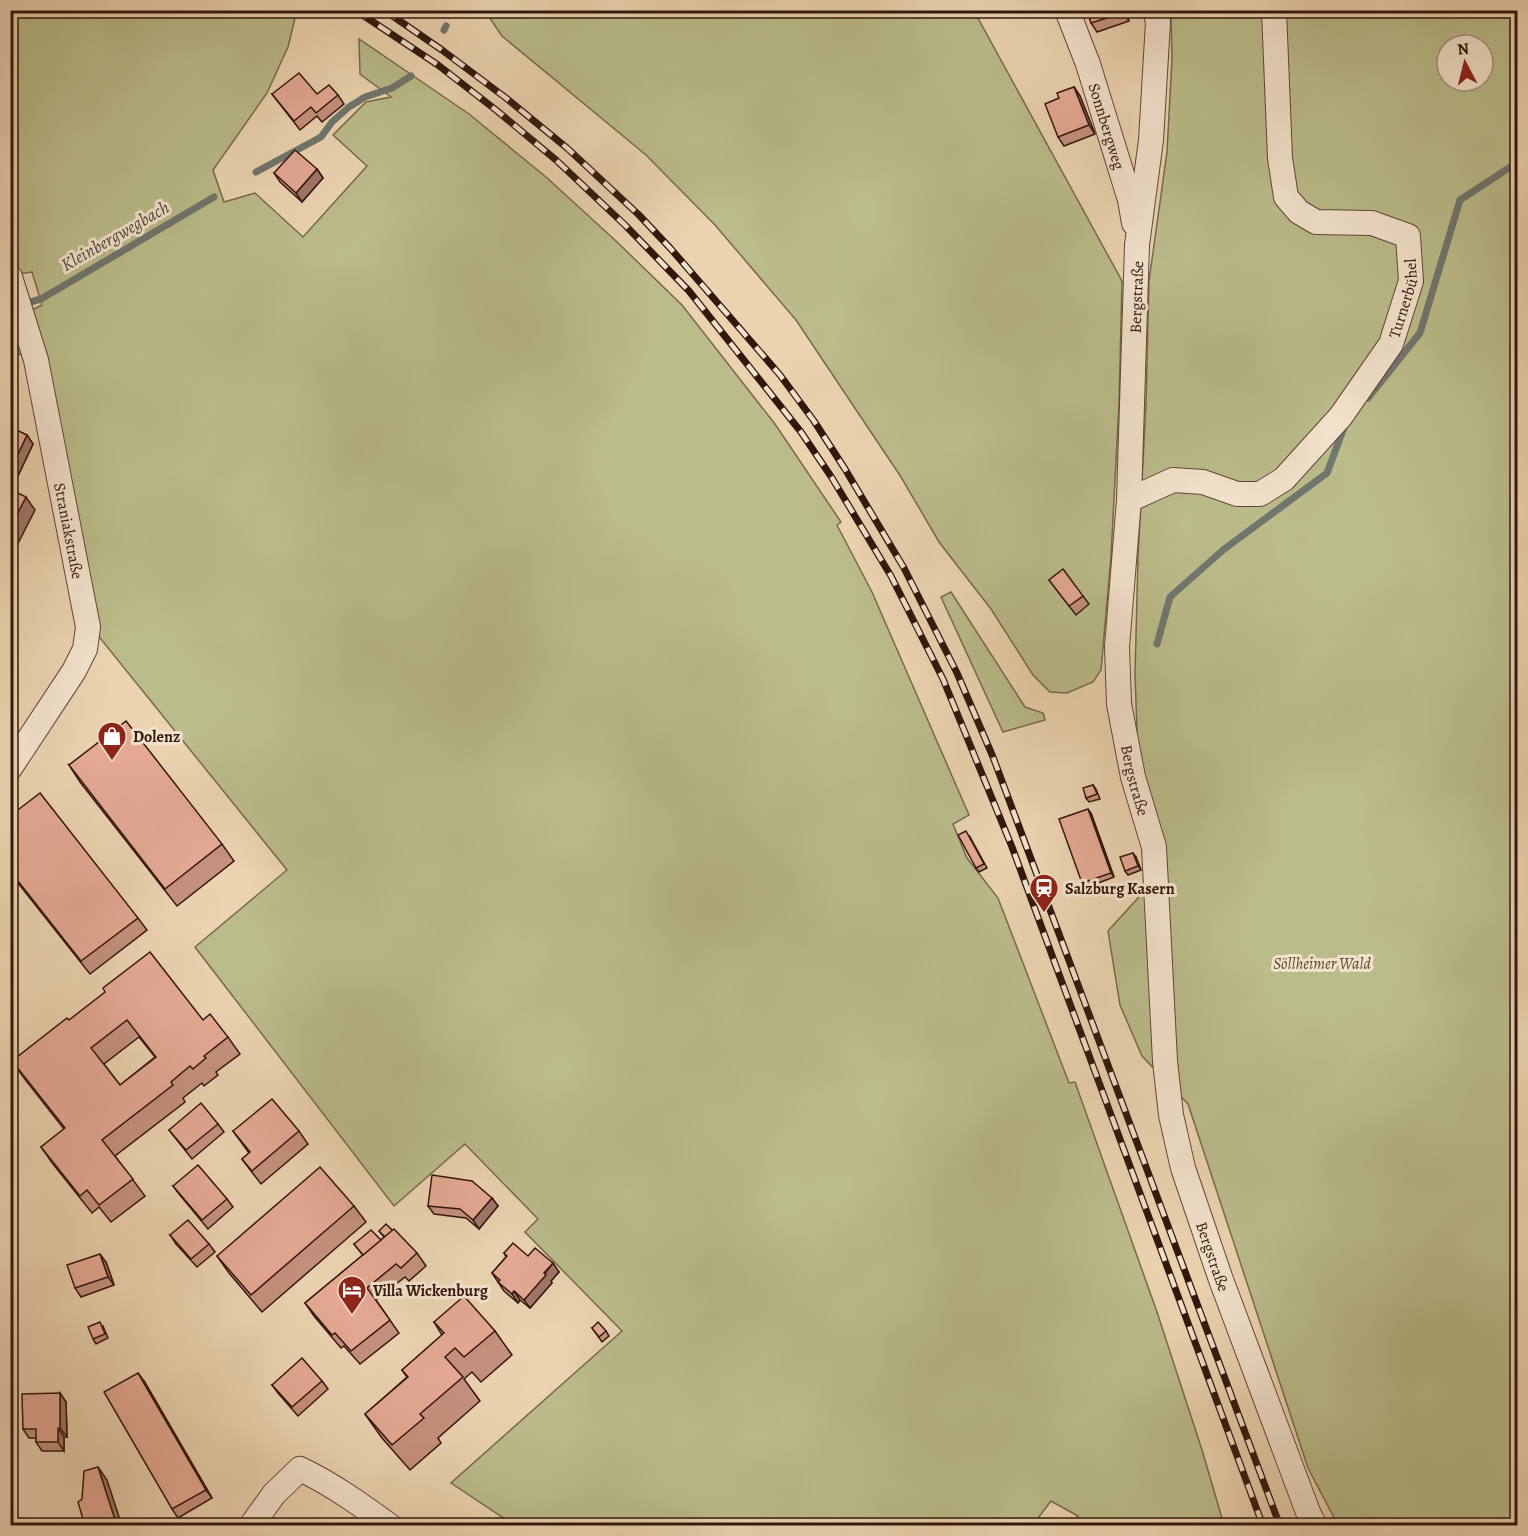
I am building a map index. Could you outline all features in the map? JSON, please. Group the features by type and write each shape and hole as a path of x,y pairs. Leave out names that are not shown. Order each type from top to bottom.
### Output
{"street":[{"name":"Sonnbergweg","path":"1067,10 1088,64 1130,201 1137,245"},
{"name":"Bergstraße","path":"1155,10 1158,22 1151,140 1137,245 1129,500 1118,647 1119,704 1133,777 1154,847 1165,1061 1172,1115 1183,1168 1220,1277 1315,1526"},
{"name":"Turnerbühel","path":"1129,500 1173,480 1203,482 1237,494 1260,494 1284,479 1341,416 1391,344 1411,281 1408,236 1372,223 1316,222 1299,213 1286,197 1280,158 1274,10"},
{"name":"Straniakstraße","path":"10,277 36,360 88,627 86,649 74,671 10,768"},
{"path":"251,1526 274,1494 300,1469 344,1494 390,1526"}],"green space":[{"name":"Söllheimer Wald","path":"1182,10 1517,11 1517,1525 1338,1525 1308,1468 1188,1104 1142,1056 1120,1005 1108,931 1138,898 1162,847 1138,760 1135,674 1149,281 1167,152 1172,59 1171,16"},
{"path":"10,11 293,11 296,14 288,47 267,93 213,170 224,202 255,193 303,237 367,166 333,135 366,102 391,97 360,74 359,39 469,114 546,177 682,305 775,424 841,522 837,525 872,592 969,815 953,824 967,858 998,898 1069,1083 1075,1082 1157,1312 1224,1525 1070,1525 1078,1516 1051,1501 1032,1526 514,1525 451,1483 622,1331 525,1232 538,1219 465,1144 394,1206 195,947 287,870 96,633 28,312 42,305 32,272 11,275"},
{"path":"485,11 974,11 1122,281 1119,404 1111,556 1101,670 1093,682 1067,693 1050,692 1033,675 991,609 939,542 901,477 796,320 715,225 646,155 502,36"},
{"path":"11,301 31,361 11,349"},
{"path":"951,592 1025,707 1043,713 1045,720 1003,732 941,597"}],"building":[{"path":"1087,10 1122,10 1123,13 1091,23"},
{"path":"299,73 317,94 329,85 338,95 316,113 311,107 294,121 272,94"},
{"path":"1074,87 1089,125 1058,137 1045,104 1059,98 1057,93"},
{"path":"295,150 317,169 296,193 274,173"},
{"path":"10,427 27,435 10,471"},
{"path":"10,489 26,497 10,528"},
{"path":"1063,569 1083,596 1069,606 1049,580"},
{"path":"126,721 222,844 165,889 69,765"},
{"path":"1093,785 1097,794 1086,798 1083,788"},
{"path":"40,793 138,918 81,961 10,871 10,816"},
{"path":"1088,809 1111,873 1082,883 1059,819"},
{"path":"966,831 984,864 976,868 958,835"},
{"path":"1133,853 1138,866 1125,871 1120,857"},
{"path":"150,952 203,1020 210,1014 228,1037 204,1056 206,1058 193,1069 190,1066 171,1082 173,1085 102,1140 133,1179 99,1205 87,1190 80,1196 41,1147 65,1128 12,1061 105,992 103,988","holes":["127,1020 156,1057 120,1085 91,1048"]},
{"path":"272,1099 299,1131 252,1171 242,1159 250,1152 233,1131"},
{"path":"201,1103 218,1124 186,1150 169,1130"},
{"path":"198,1165 227,1199 202,1220 173,1186"},
{"path":"320,1167 354,1206 251,1295 217,1256"},
{"path":"432,1175 472,1181 492,1198 473,1220 460,1209 428,1206"},
{"path":"188,1220 209,1244 191,1259 170,1235"},
{"path":"386,1224 393,1231 385,1237 379,1231"},
{"path":"394,1229 417,1253 401,1268 396,1264 367,1288 390,1320 351,1351 335,1333 332,1335 305,1303"},
{"path":"371,1230 381,1240 363,1255 354,1244"},
{"path":"513,1243 528,1256 535,1248 553,1263 544,1273 546,1275 524,1300 514,1291 512,1294 498,1282 500,1280 492,1273 507,1256 504,1253"},
{"path":"100,1254 108,1277 75,1288 67,1265"},
{"path":"464,1296 495,1331 464,1357 455,1348 445,1357 463,1377 420,1414 424,1418 392,1445 365,1414 408,1377 402,1370 444,1333 434,1322"},
{"path":"100,1322 105,1334 93,1339 88,1327"},
{"path":"598,1322 606,1331 599,1337 592,1328"},
{"path":"302,1358 322,1381 292,1407 272,1385"},
{"path":"138,1373 206,1490 172,1509 104,1392"},
{"path":"60,1393 58,1442 36,1442 36,1429 23,1429 22,1394"},
{"path":"98,1467 117,1526 85,1526 78,1502 82,1499 84,1471"}],"waterway":[{"path":"444,30 446,26"},
{"name":"Kleinbergwegbach","path":"256,172 321,137 332,122 365,97 392,88 411,76"},
{"path":"1368,398 1420,333 1460,200 1518,162"},
{"name":"Kleinbergwegbach","path":"30,302 41,299 214,197"},
{"path":"1157,644 1170,597 1223,550 1327,473 1345,425"}],"railway":[{"path":"355,10 438,65 556,160 626,226 689,291 801,432 832,478 891,576 943,679 1012,847 1263,1526"},
{"path":"384,10 506,98 567,148 639,215 671,249 780,375 814,421 904,568 957,673 993,757 1280,1526"}],"place":[{"name":"Dolenz","path":"112,762"},
{"name":"Salzburg Kasern","path":"1044,914"},
{"name":"Villa Wickenburg","path":"352,1316"}]}
